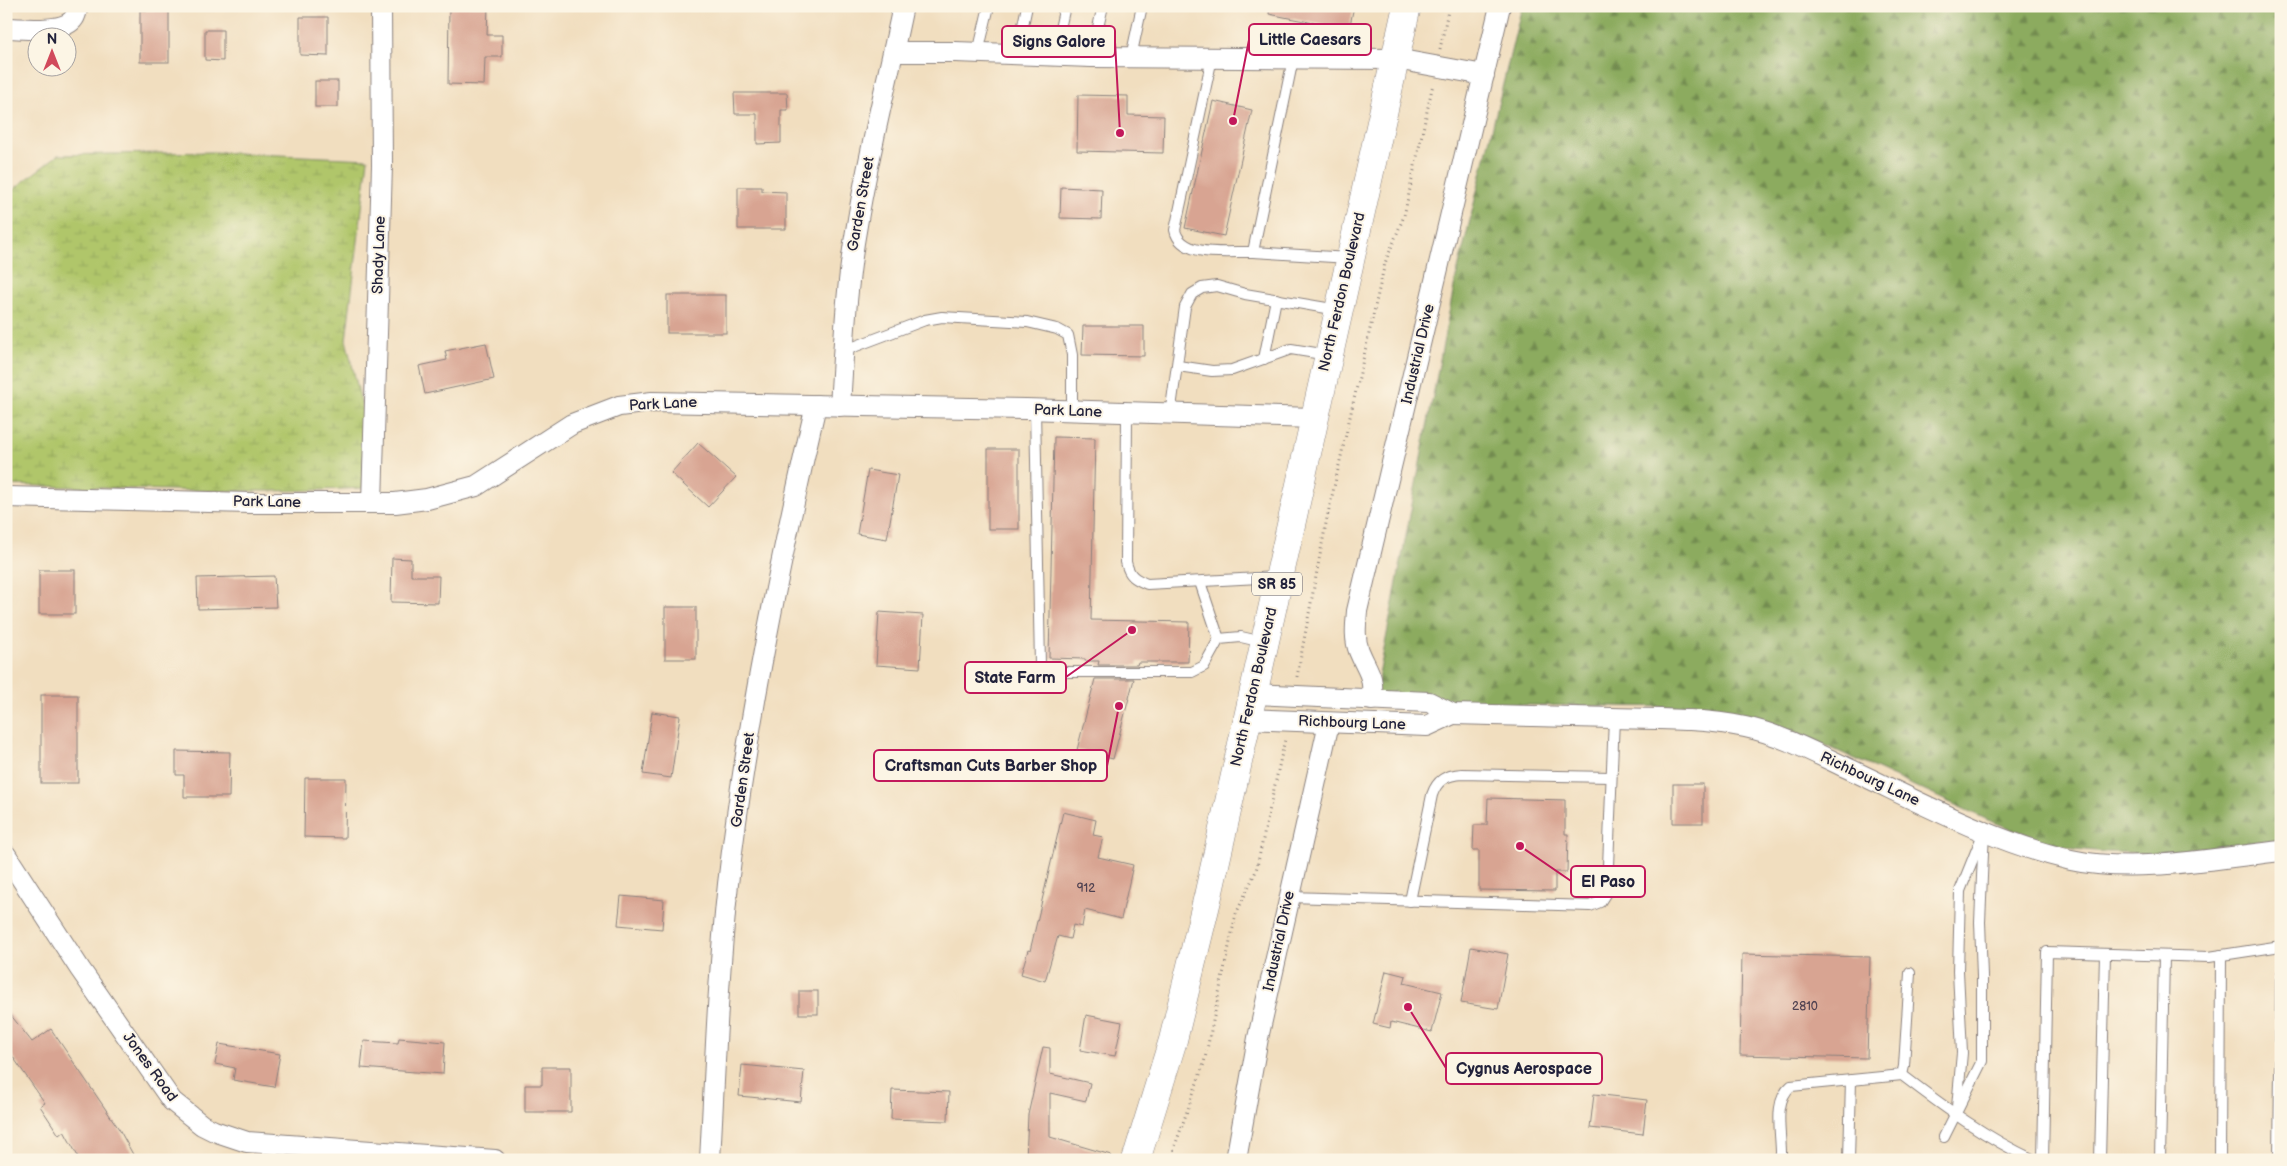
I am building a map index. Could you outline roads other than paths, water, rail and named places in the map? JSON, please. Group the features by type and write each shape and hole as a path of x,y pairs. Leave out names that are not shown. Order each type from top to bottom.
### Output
{"main road":[{"name":"North Ferdon Boulevard","path":"1136,1160 1173,1040 1250,707 1349,258 1407,6"}],"street":[{"name":"Shady Lane","path":"372,503 382,165 381,6"},
{"name":"Garden Street","path":"840,406 849,278 856,226 878,113 894,52 903,6"},
{"name":"Industrial Drive","path":"1372,700 1371,674 1358,650 1355,633 1357,611 1500,6"},
{"path":"6,28 52,29 75,13"},
{"path":"894,52 1131,58 1396,59 1484,74"},
{"name":"Park Lane","path":"6,497 250,503 395,503 427,499 476,486 572,424 619,406 652,402 1035,409 1170,415 1314,418"},
{"name":"Garden Street","path":"710,1160 728,886 741,781 763,647 816,405"},
{"name":"Richbourg Lane","path":"1250,707 1294,697 1429,702 1453,714 1684,719 1764,732 1821,756 1984,831 2039,851 2073,860 2107,864 2150,864 2281,851"},
{"name":"Richbourg Lane","path":"1250,707 1289,721 1329,723 1427,726 1453,714"},
{"name":"Industrial Drive","path":"1236,1160 1258,1038 1329,723"},
{"name":"Jones Road","path":"6,855 156,1080 172,1101 202,1125 247,1142 495,1160"}],"lane":[{"path":"1016,54 1027,6"},
{"path":"1054,56 1065,6"},
{"path":"1091,57 1103,6"},
{"path":"1131,58 1142,6"},
{"path":"978,53 986,7"},
{"path":"1212,58 1175,230 1177,238 1183,245 1194,250 1349,258"},
{"path":"1253,252 1293,60"},
{"path":"1170,415 1185,307 1192,294 1202,288 1217,286 1245,294 1338,310"},
{"path":"1264,359 1276,298"},
{"path":"843,351 925,320 942,317 1027,322 1057,329 1068,335 1072,355 1072,411"},
{"path":"1178,366 1212,371 1232,370 1291,349 1328,355"},
{"path":"1035,409 1040,666 1047,670 1060,672 1192,672 1204,666 1219,639 1200,582"},
{"path":"1127,413 1126,562 1128,572 1136,579 1148,584 1279,577"},
{"path":"1219,639 1242,637 1264,643"},
{"path":"1289,897 1590,906 1600,902 1607,891 1614,718"},
{"path":"1410,901 1432,795 1435,785 1442,778 1462,774 1611,777"},
{"path":"1956,1116 1962,1053 1958,971 1960,891 1984,831"},
{"path":"1944,1137 1982,1061 1980,922 1984,831"},
{"path":"2043,1160 2047,952 2209,958 2281,946"},
{"path":"2100,1160 2105,954"},
{"path":"2160,1160 2164,956"},
{"path":"2220,1160 2221,956"},
{"path":"1902,1075 1910,973"},
{"path":"2279,1160 2281,975"},
{"path":"1779,1160 1782,1153 1780,1105 1783,1092 1791,1086 1902,1075 1956,1116 2006,1147 2034,1160"},
{"path":"1849,1160 1851,1080"}],"place":[{"name":"Little Caesars","path":"1233,121"},
{"name":"Signs Galore","path":"1120,133"},
{"name":"State Farm","path":"1132,630"},
{"name":"Craftsman Cuts Barber Shop","path":"1119,706"},
{"name":"El Paso","path":"1520,846"},
{"name":"Cygnus Aerospace","path":"1408,1007"}]}
